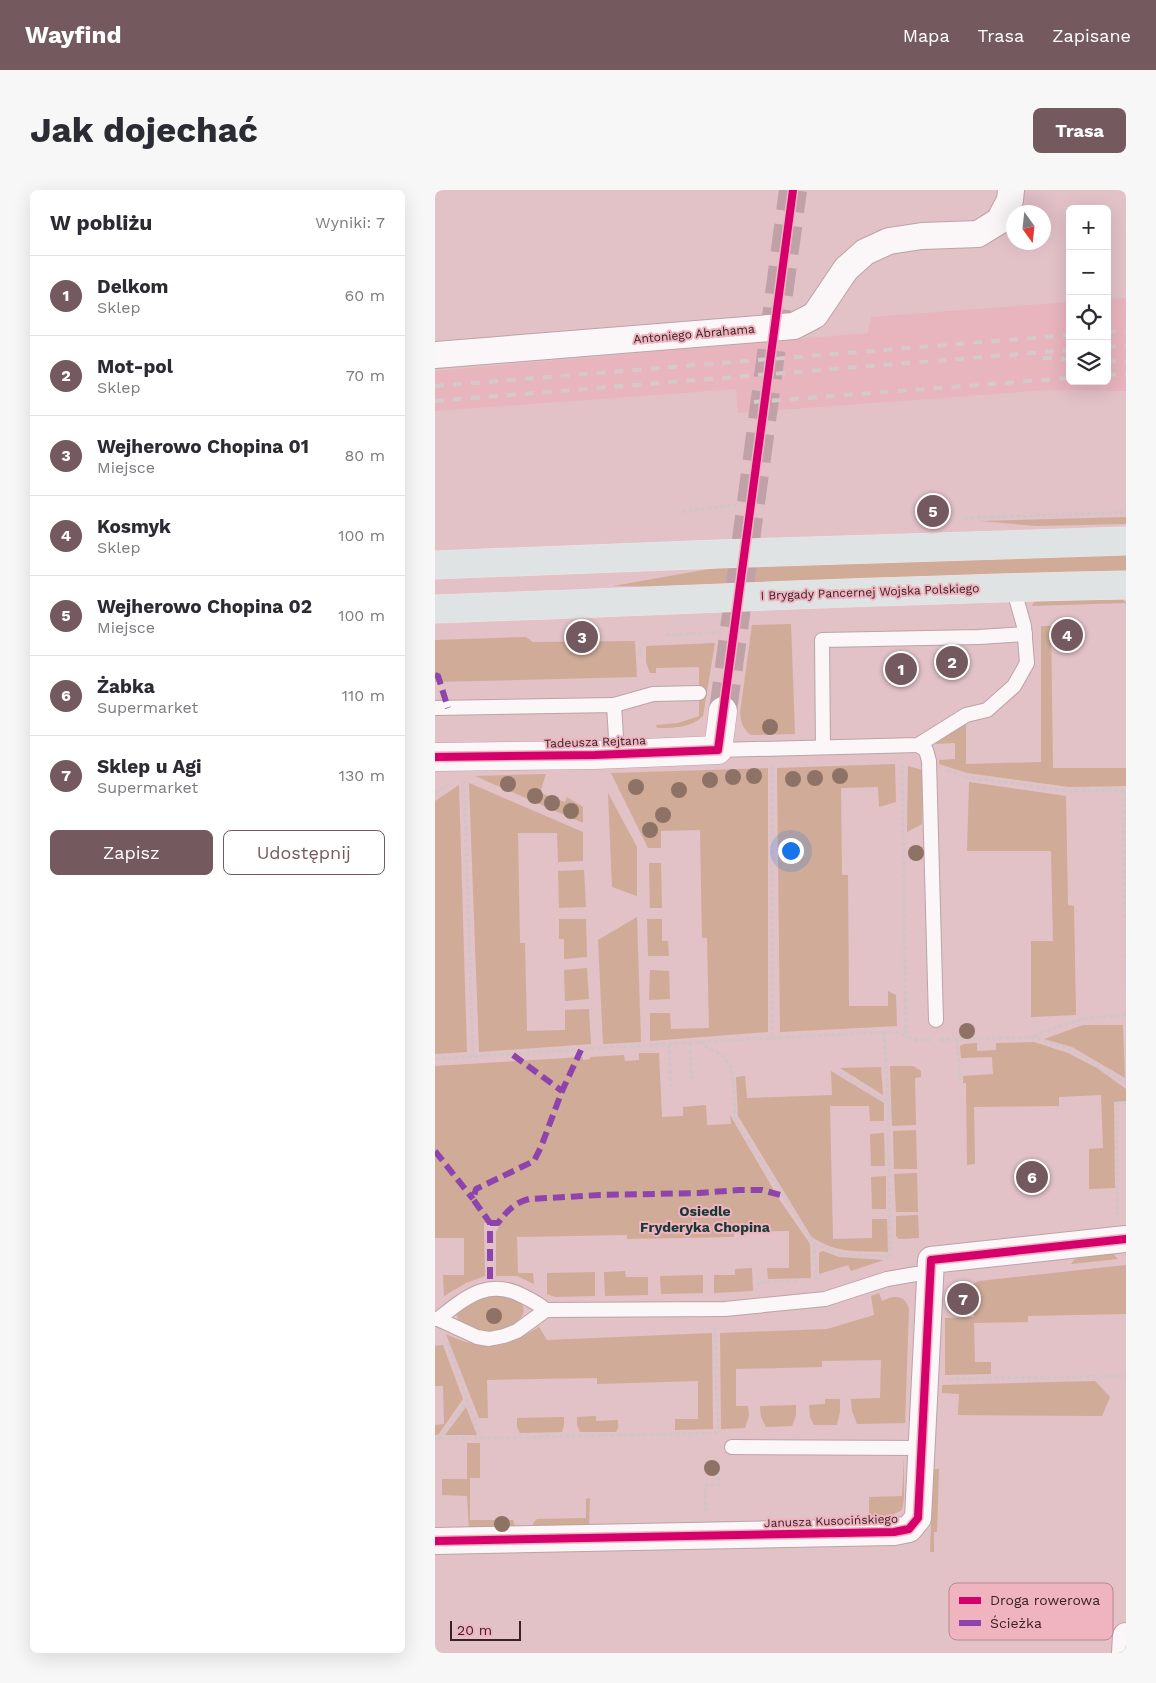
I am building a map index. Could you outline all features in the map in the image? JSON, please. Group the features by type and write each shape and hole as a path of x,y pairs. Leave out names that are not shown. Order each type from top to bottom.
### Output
{"main road":[{"path":"435,565 1126,541"},
{"name":"I Brygady Pancernej Wojska Polskiego","path":"435,609 1013,587 1126,585"}],"street":[{"name":"Antoniego Abrahama","path":"435,355 794,326 815,315 846,269 865,252 889,241 922,236 978,234 999,221 1010,200 1011,190"},
{"path":"718,750 723,711"},
{"name":"Tadeusza Rejtana","path":"435,757 617,754 718,750"},
{"path":"931,1274 931,1260 1122,1231"},
{"name":"Janusza Kusocińskiego","path":"435,1541 894,1532 909,1529 918,1518 931,1274"},
{"path":"1125,1653 1126,1636"}],"lane":[{"path":"718,750 918,745 966,715 987,710 1014,686 1027,663 1025,630 1013,587"},
{"path":"823,747 822,640 979,637 1025,630"},
{"path":"435,708 614,705 653,694 699,693"},
{"path":"614,705 617,754"},
{"path":"918,745 926,750 929,761 936,1020"},
{"path":"437,1319 477,1336 489,1339 504,1336 517,1330 546,1310 715,1309 825,1299 887,1280 916,1274 931,1274"},
{"path":"437,1319 466,1298 482,1290 496,1287 517,1292 546,1310"},
{"path":"732,1447 922,1448"}],"path":[{"path":"682,512 738,504"},
{"path":"667,635 721,632"},
{"path":"640,646 641,659"},
{"path":"902,759 906,1036"},
{"path":"772,765 772,1038"},
{"path":"953,772 966,777 1067,791 1125,791 1126,990"},
{"path":"464,773 473,1057"},
{"path":"435,1059 884,1032 897,1032 915,1040 1034,1037 1088,1018 1126,1015"},
{"path":"699,1042 723,1056 730,1066 733,1077 735,1116 742,1131 814,1243 833,1252 891,1257 888,1102 884,1032"},
{"path":"1034,1037 1071,1050 1126,1082"},
{"path":"957,1039 960,1080"},
{"path":"690,1043 692,1082"},
{"path":"669,1044 671,1090"},
{"path":"839,1072 888,1102"},
{"path":"1122,1231 1117,1103 1126,1103"},
{"path":"814,1243 816,1286"},
{"path":"715,1309 718,1442"},
{"path":"437,1319 481,1439"},
{"path":"940,1380 1126,1376"},
{"path":"437,1439 468,1401"},
{"path":"437,1439 727,1433"},
{"path":"706,1518 705,1485 719,1485 718,1459"}],"shaded area":[{"path":"1126,298 1126,391 1048,390 738,413 736,389 435,411 435,371 868,333 871,317 1066,302 1066,385 1111,385 1111,299"},
{"path":"1126,517 1126,524 1037,526 980,521"},
{"path":"1126,553 1126,574 719,588 613,586 721,567"},
{"path":"1123,599 1126,603 1032,606 1034,602 1039,601"},
{"path":"791,624 795,734 751,735 743,726 740,713 752,625"},
{"path":"1041,626 1051,626 1053,768 1126,768 1126,786 1069,787 967,773 939,764 939,760 955,759 955,743 936,744 937,740 966,724 966,764 1041,762"},
{"path":"526,637 533,642 635,641 637,677 435,682 435,640"},
{"path":"715,643 703,716 687,725 657,728 656,725 678,723 699,716 699,667 656,668 656,673 650,673 646,662 646,646"},
{"path":"895,764 896,802 879,807 878,787 841,788 842,875 848,875 849,1006 888,1006 888,991 896,995 897,1026 780,1032 777,768"},
{"path":"908,766 922,770 922,824 907,832"},
{"path":"768,768 768,1032 650,1041 650,1013 670,1013 671,1029 709,1028 707,938 702,938 700,830 661,831 661,848 648,848 611,773"},
{"path":"546,774 540,793 565,802 567,797 583,807 583,823 475,776"},
{"path":"969,782 1066,796 1068,905 1074,906 1076,1015 1031,1017 1031,941 1053,941 1051,851 967,851"},
{"path":"469,783 583,832 583,861 558,862 557,833 518,833 520,943 525,943 527,1031 565,1030 565,1010 589,1009 591,1044 479,1052"},
{"path":"459,785 467,1052 435,1054 435,801"},
{"path":"608,793 637,847 637,896 612,887"},
{"path":"649,863 661,863 662,908 650,908"},
{"path":"584,870 586,907 559,908 558,871"},
{"path":"637,917 641,1042 603,1044 598,940"},
{"path":"559,919 586,919 587,957 564,959 564,939 559,939"},
{"path":"647,919 662,919 662,941 668,941 669,956 648,956"},
{"path":"587,968 589,999 565,1001 564,970"},
{"path":"650,970 669,971 670,999 649,1000"},
{"path":"1083,1025 1123,1025 1125,1078 1072,1047 1044,1039"},
{"path":"1034,1042 1068,1053 1097,1068 1126,1089 1126,1101 1114,1102 1115,1188 1089,1189 1089,1149 1103,1148 1101,1095 1059,1097 1059,1106 974,1107 975,1164 967,1165 966,1083 963,1083 963,1076 993,1074 992,1057 961,1058 960,1046 977,1043 977,1051 996,1050 996,1043"},
{"path":"639,1053 659,1053 662,1117 683,1116 683,1107 706,1105 707,1125 731,1124 730,1115 779,1199 810,1244 811,1278 768,1279 767,1268 789,1268 789,1231 734,1232 734,1237 627,1239 627,1235 517,1237 518,1273 533,1273 534,1284 517,1276 496,1276 496,1232 501,1223 484,1223 485,1276 466,1283 444,1296 443,1275 464,1275 464,1238 435,1238 435,1066 583,1057 583,1060 590,1059 590,1057 624,1055 625,1061 639,1060"},
{"path":"890,1066 913,1066 921,1071 921,1077 915,1078 916,1125 892,1126"},
{"path":"881,1067 883,1095 840,1068"},
{"path":"831,1071 884,1103 884,1121 870,1121 869,1106 830,1106 833,1239 872,1238 872,1219 887,1219 888,1252 838,1249 820,1242 811,1236 738,1116 736,1077 745,1076 747,1098 832,1095"},
{"path":"916,1130 917,1169 894,1169 893,1131"},
{"path":"884,1133 885,1166 871,1166 870,1134"},
{"path":"917,1173 918,1212 896,1212 894,1174"},
{"path":"886,1176 886,1209 872,1209 871,1177"},
{"path":"918,1215 919,1238 899,1239 896,1236 896,1216"},
{"path":"823,1251 839,1257 884,1260 851,1271 848,1265 819,1274 819,1253"},
{"path":"1110,1251 1118,1259 1071,1264 1078,1255"},
{"path":"1126,1265 1126,1314 1028,1316 1028,1322 974,1323 975,1362 991,1362 991,1374 945,1375 945,1318 974,1317 973,1284 979,1281"},
{"path":"752,1268 753,1291 714,1293 714,1275 735,1275 735,1269"},
{"path":"625,1271 626,1277 648,1277 648,1295 605,1296 604,1272"},
{"path":"595,1272 595,1296 555,1297 547,1294 547,1273"},
{"path":"703,1275 703,1293 661,1294 660,1276"},
{"path":"499,1293 515,1299 522,1305 524,1311 522,1316 513,1325 500,1331 488,1332 463,1324 459,1320 456,1313 473,1301"},
{"path":"879,1293 882,1301 895,1297 902,1298 909,1309 905,1423 857,1424 852,1411 851,1399 880,1398 881,1360 822,1361 822,1367 736,1369 736,1406 748,1406 749,1416 745,1428 721,1429 720,1333 827,1329 874,1315 871,1296"},
{"path":"539,1327 547,1340 712,1333 713,1429 675,1430 675,1419 698,1419 698,1381 597,1384 597,1378 487,1380 488,1418 479,1418 446,1334 459,1340 488,1346 513,1341"},
{"path":"443,1345 463,1399 438,1435 435,1435 435,1425 444,1424 443,1386 435,1386 435,1346"},
{"path":"1095,1381 1110,1397 1102,1416 958,1415 959,1394 942,1393 942,1385"},
{"path":"825,1399 840,1399 837,1425 814,1425 810,1417 809,1405 825,1404"},
{"path":"796,1405 796,1416 792,1426 766,1427 761,1417 760,1406"},
{"path":"466,1407 477,1435 445,1435"},
{"path":"596,1416 596,1421 618,1420 616,1432 580,1432 577,1425 577,1417"},
{"path":"564,1417 562,1432 520,1433 517,1427 517,1418"},
{"path":"467,1443 480,1443 480,1478 470,1478 470,1520 513,1520 515,1526 469,1531 467,1496 442,1495 442,1479 467,1479"},
{"path":"904,1457 904,1498 902,1510 888,1517 888,1523 849,1524 849,1517 869,1517 869,1497 902,1496"},
{"path":"933,1469 939,1469 937,1532 934,1532 934,1552 930,1552"},
{"path":"590,1498 589,1528 534,1528 533,1523 537,1519 586,1518 586,1499"}],"tunnel":[{"path":"723,711 793,190"}],"railway":[{"path":"1111,332 1126,331"},
{"path":"435,386 1066,335"},
{"path":"1111,347 1126,346"},
{"path":"435,401 1066,350"},
{"path":"1043,358 1066,359"},
{"path":"1111,361 1126,362"},
{"path":"1111,375 1126,374"},
{"path":"754,402 1066,378"}],"marked path":[{"path":"435,675 438,676 448,708"},
{"path":"490,1279 490,1223 473,1199 476,1189 534,1161 562,1091 581,1050"},
{"path":"513,1055 562,1091"},
{"path":"435,1151 473,1199"},
{"path":"490,1223 498,1223 511,1208 529,1199 739,1190 762,1190 784,1196"}],"cycle path":[{"path":"435,757 595,755 718,750 793,190"},
{"path":"435,1541 894,1532 909,1529 918,1518 931,1260 1126,1239"}],"place":[{"name":"Wejherowo Chopina 02","path":"933,511"},
{"name":"Kosmyk","path":"1067,635"},
{"name":"Wejherowo Chopina 01","path":"582,637"},
{"name":"Mot-pol","path":"952,662"},
{"name":"Delkom","path":"901,669"},
{"name":"Żabka","path":"1032,1177"},
{"name":"Sklep u Agi","path":"963,1299"}],"district":[{"name":"Osiedle Fryderyka Chopina","path":"705,1220"}]}
